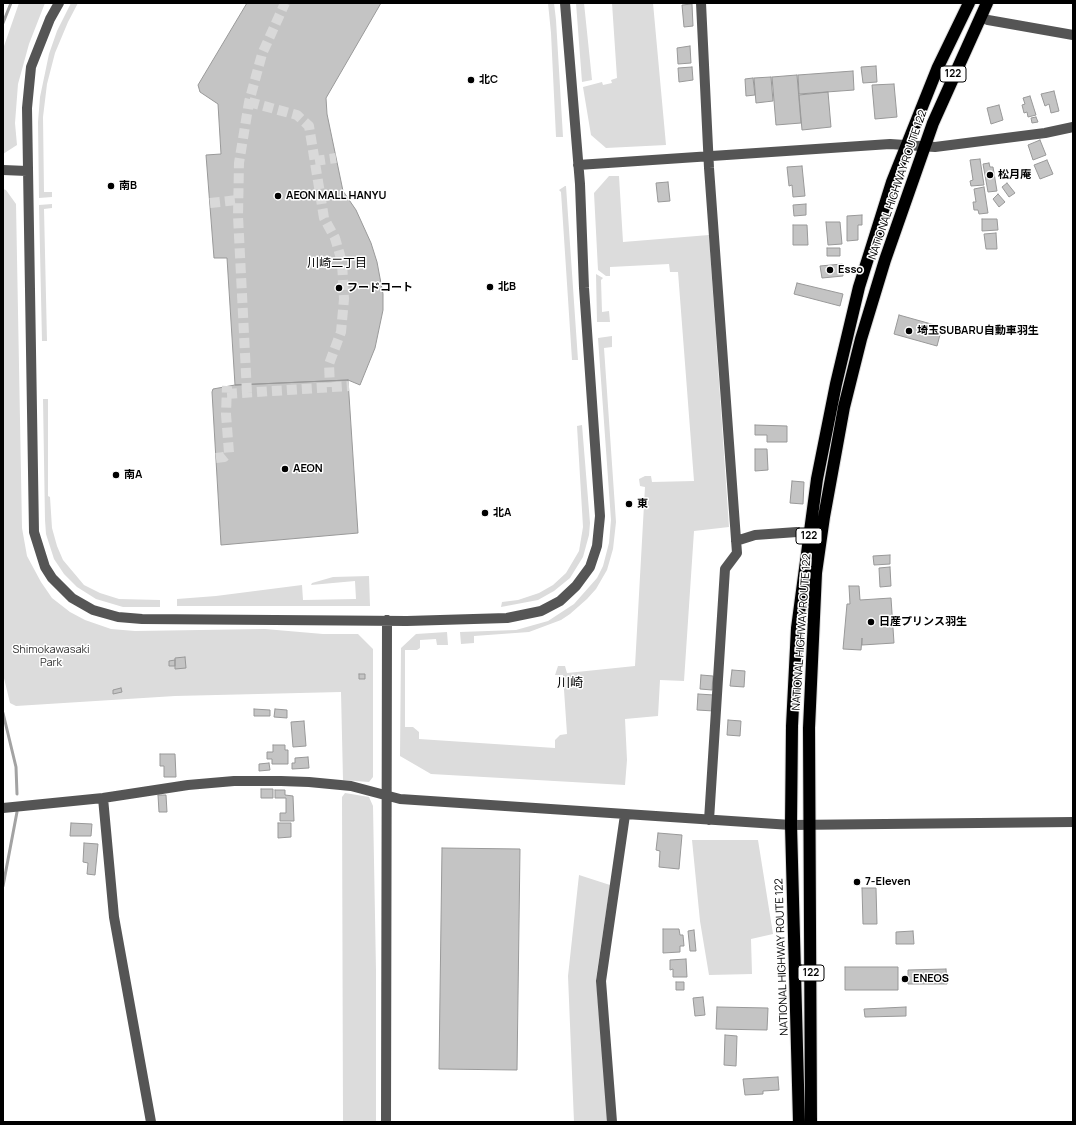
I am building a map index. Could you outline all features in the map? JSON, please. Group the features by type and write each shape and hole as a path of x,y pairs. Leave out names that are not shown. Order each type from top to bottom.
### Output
{"highway":[{"name":"NATIONAL HIGHWAY ROUTE 122","path":"799,1122 791,824 792,726 797,628 817,479 836,384 859,287 892,182 938,67 969,3"},
{"name":"NATIONAL HIGHWAY ROUTE 122","path":"811,1122 809,728 812,628 816,573 831,473 844,407 861,338 890,245 924,147 945,94 987,3"}],"street":[{"path":"59,3 50,19 30,67 27,108 34,532 41,558 52,578 61,589 83,605 93,610 118,617 142,619 387,620 507,618 531,614 549,607 568,594 590,567 597,546 600,516 584,288 578,165 565,3"},
{"path":"701,3 708,156 737,553 725,569 709,820"},
{"path":"980,17 988,20 1073,35"},
{"path":"578,165 890,144 924,147 1045,133 1073,126"},
{"path":"3,170 27,171"},
{"path":"736,541 755,535 797,532"},
{"path":"386,1122 388,797 387,620"},
{"path":"3,808 103,798 234,781 309,782 359,788 374,791 388,797 709,820 791,824 1073,822"},
{"path":"103,798 114,916 151,1122"},
{"path":"612,1122 601,981 625,815"}],"green space":[{"path":"19,3 45,3 29,44 18,84 15,123 17,145 3,154 3,49"},
{"path":"71,3 78,3 55,53 47,84 43,117 44,192 52,192 52,197 39,198 38,122 40,97 49,54 57,31"},
{"path":"548,3 554,3 556,20 563,137 556,137 551,33"},
{"path":"576,3 584,3 592,80 582,82"},
{"path":"612,3 653,3 666,145 606,148 591,135 583,87 602,82 603,85 612,83 611,80 617,78"},
{"path":"609,176 619,176 623,242 709,235 729,527 694,531 684,681 660,680 658,716 625,719 627,760 625,785 431,774 400,756 401,648 416,634 447,632 448,645 437,645 436,639 420,640 420,648 417,650 405,650 405,727 413,727 419,732 419,739 555,748 555,740 560,735 567,734 563,675 555,675 558,666 565,666 567,673 635,666 645,487 640,486 639,479 645,476 651,476 652,482 694,481 678,272 670,272 669,264 610,267 610,276 606,276 598,270 594,193"},
{"path":"565,186 578,360 572,360 561,192 559,190"},
{"name":"Shimokawasaki Park","path":"3,189 6,190 16,204 22,528 27,556 41,582 52,598 70,612 85,620 111,629 135,631 265,629 323,634 358,634 373,649 373,777 369,782 343,780 341,692 175,696 16,706 10,703 3,674"},
{"path":"52,204 52,208 44,209 47,341 42,341 39,205"},
{"path":"596,274 603,278 601,280 602,312 609,311 610,322 597,322"},
{"path":"612,336 612,347 604,348 616,522 613,549 607,570 596,589 587,599 561,620 529,632 474,636 474,643 461,644 460,632 516,630 548,621 574,604 597,578 603,566 609,543 611,520 598,338"},
{"path":"43,399 48,399 48,496 50,497 52,528 63,560 84,585 100,593 119,599 160,600 160,607 123,607 96,599 77,587 64,574 54,559 46,534 45,520"},
{"path":"582,425 590,523 589,535 583,557 570,578 554,591 538,600 501,607 502,602 518,600 539,593 553,585 566,573 579,551 583,527 577,426"},
{"path":"369,576 370,606 177,606 177,599 216,596 302,585 303,600 356,599 355,581 311,585 312,583 333,577"},
{"path":"345,793 369,797 373,806 376,971 376,1122 343,1122 342,797"},
{"path":"692,840 758,840 773,934 751,939 752,974 709,975 700,921"},
{"path":"579,875 610,885 596,979 608,1122 574,1122 568,976"}],"building":[{"name":"AEON MALL HANYU","path":"247,3 381,3 326,98 327,114 343,191 356,210 371,243 377,262 383,294 383,310 375,348 360,385 348,380 235,385 227,258 214,258 206,155 221,154 218,104 200,92 198,85"},
{"path":"692,4 693,26 684,27 682,5"},
{"path":"690,46 691,63 678,64 677,48"},
{"path":"876,66 877,82 863,83 861,67"},
{"path":"692,67 693,80 679,82 678,68"},
{"path":"853,71 854,90 799,94 798,75"},
{"path":"797,75 801,123 776,125 772,77"},
{"path":"771,77 773,101 756,103 754,78"},
{"path":"753,78 755,95 746,96 745,79"},
{"path":"894,84 897,117 875,119 872,85"},
{"path":"1054,91 1059,111 1051,113 1049,104 1045,106 1041,94"},
{"path":"828,92 831,127 802,130 799,95"},
{"path":"1030,96 1036,115 1028,117 1027,112 1024,113 1022,105 1025,104 1023,98"},
{"path":"999,105 1003,120 991,124 987,108"},
{"path":"1036,117 1038,122 1032,123 1031,118"},
{"path":"1040,140 1046,155 1033,160 1028,145"},
{"path":"980,159 984,185 971,186 970,181 973,180 970,160"},
{"path":"1047,160 1053,174 1040,179 1034,165"},
{"path":"989,163 990,167 993,167 997,191 988,192 983,164"},
{"path":"802,166 805,196 793,197 792,185 789,186 787,167"},
{"path":"668,182 670,201 658,202 656,183"},
{"path":"1007,183 1015,193 1009,197 1002,187"},
{"path":"984,187 988,213 979,214 978,210 974,210 973,202 976,202 974,189"},
{"path":"998,194 1005,202 999,207 993,199"},
{"path":"806,204 806,215 794,216 793,205"},
{"path":"862,215 862,225 858,225 858,240 847,241 847,216"},
{"path":"982,219 997,219 998,230 982,231"},
{"path":"826,222 840,222 842,244 828,245"},
{"path":"793,225 807,225 808,245 793,245"},
{"path":"996,233 997,249 986,249 984,234"},
{"path":"827,248 840,248 840,256 827,256"},
{"path":"842,264 843,276 822,278 820,266"},
{"path":"797,283 843,294 840,306 794,294"},
{"path":"899,315 942,327 937,346 894,334"},
{"name":"AEON","path":"348,380 358,533 221,545 213,389 235,385"},
{"path":"755,425 787,426 787,442 767,442 767,435 755,435"},
{"path":"755,449 767,449 768,470 755,471"},
{"path":"792,481 804,482 803,504 790,503"},
{"path":"890,555 890,564 874,565 873,556"},
{"path":"890,567 891,586 880,587 879,568"},
{"path":"849,586 859,586 860,600 891,598 894,643 862,645 862,638 861,650 843,649 847,604 850,604"},
{"path":"185,657 186,668 175,669 175,658"},
{"path":"175,660 175,666 169,666 169,661"},
{"path":"732,670 745,671 744,687 730,686"},
{"path":"359,674 365,674 365,679 359,679"},
{"path":"701,675 713,676 712,690 700,689"},
{"path":"121,688 122,692 113,694 113,690"},
{"path":"698,694 714,695 714,711 697,710"},
{"path":"254,709 270,710 270,716 254,716"},
{"path":"275,709 287,710 287,718 274,717"},
{"path":"728,720 741,721 740,736 727,735"},
{"path":"304,721 306,746 293,747 291,722"},
{"path":"273,745 285,745 285,750 288,750 288,764 272,764 272,759 267,759 267,752 273,752"},
{"path":"160,754 175,754 176,777 164,777 164,766 160,766"},
{"path":"308,757 309,768 292,769 292,763 295,763 295,758"},
{"path":"269,763 270,770 259,771 259,764"},
{"path":"261,789 273,789 273,798 261,798"},
{"path":"275,790 285,790 285,795 293,796 294,821 280,821 280,813 286,813 286,798 275,798"},
{"path":"158,795 166,795 167,812 159,812"},
{"path":"71,823 92,824 91,836 70,836"},
{"path":"278,823 291,823 291,837 278,838"},
{"path":"658,833 682,835 679,869 659,867 660,851 656,850"},
{"path":"84,843 98,844 95,875 87,874 88,863 83,862"},
{"path":"442,848 520,849 517,1070 439,1069"},
{"path":"862,888 876,888 877,924 863,924"},
{"path":"663,929 679,929 680,935 683,935 684,946 680,946 680,952 663,953"},
{"path":"694,930 696,951 690,951 688,931"},
{"path":"913,931 914,944 896,944 896,932"},
{"path":"686,959 687,977 673,977 673,969 670,970 670,960"},
{"path":"845,967 898,967 898,990 845,990"},
{"path":"946,969 947,984 908,984 908,970"},
{"path":"676,982 684,982 684,990 676,990"},
{"path":"703,997 705,1015 695,1016 693,998"},
{"path":"717,1007 768,1008 767,1030 716,1029"},
{"path":"906,1007 906,1016 865,1017 864,1009"},
{"path":"725,1035 737,1036 736,1066 724,1065"},
{"path":"778,1077 779,1090 763,1091 763,1094 745,1095 743,1079"}],"waterway":[{"path":"3,23 11,3"},
{"path":"3,713 16,767 17,794"},
{"path":"3,886 17,812"}],"tunnel":[{"path":"247,393 238,216 239,163 249,102 262,54 285,3"},
{"path":"249,102 297,115 309,126 324,218 335,238 342,262 344,299 341,332 329,364 330,387"},
{"path":"315,161 336,158"},
{"path":"210,203 238,200"},
{"path":"216,458 224,457 229,453 226,414 227,386"},
{"path":"227,394 349,386"}],"place":[{"name":"北C","path":"471,80"},
{"name":"松月庵","path":"990,175"},
{"name":"南B","path":"111,186"},
{"name":"AEON MALL HANYU","path":"278,196"},
{"name":"Esso","path":"830,270"},
{"name":"北B","path":"490,287"},
{"name":"フードコート","path":"339,288"},
{"name":"埼玉SUBARU自動車羽生","path":"909,331"},
{"name":"AEON","path":"285,469"},
{"name":"南A","path":"116,475"},
{"name":"東","path":"629,504"},
{"name":"北A","path":"485,513"},
{"name":"日産プリンス羽生","path":"871,622"},
{"name":"7-Eleven","path":"857,882"},
{"name":"ENEOS","path":"905,979"}],"district":[{"name":"川崎二丁目","path":"337,264"},
{"name":"川崎","path":"570,683"}]}
